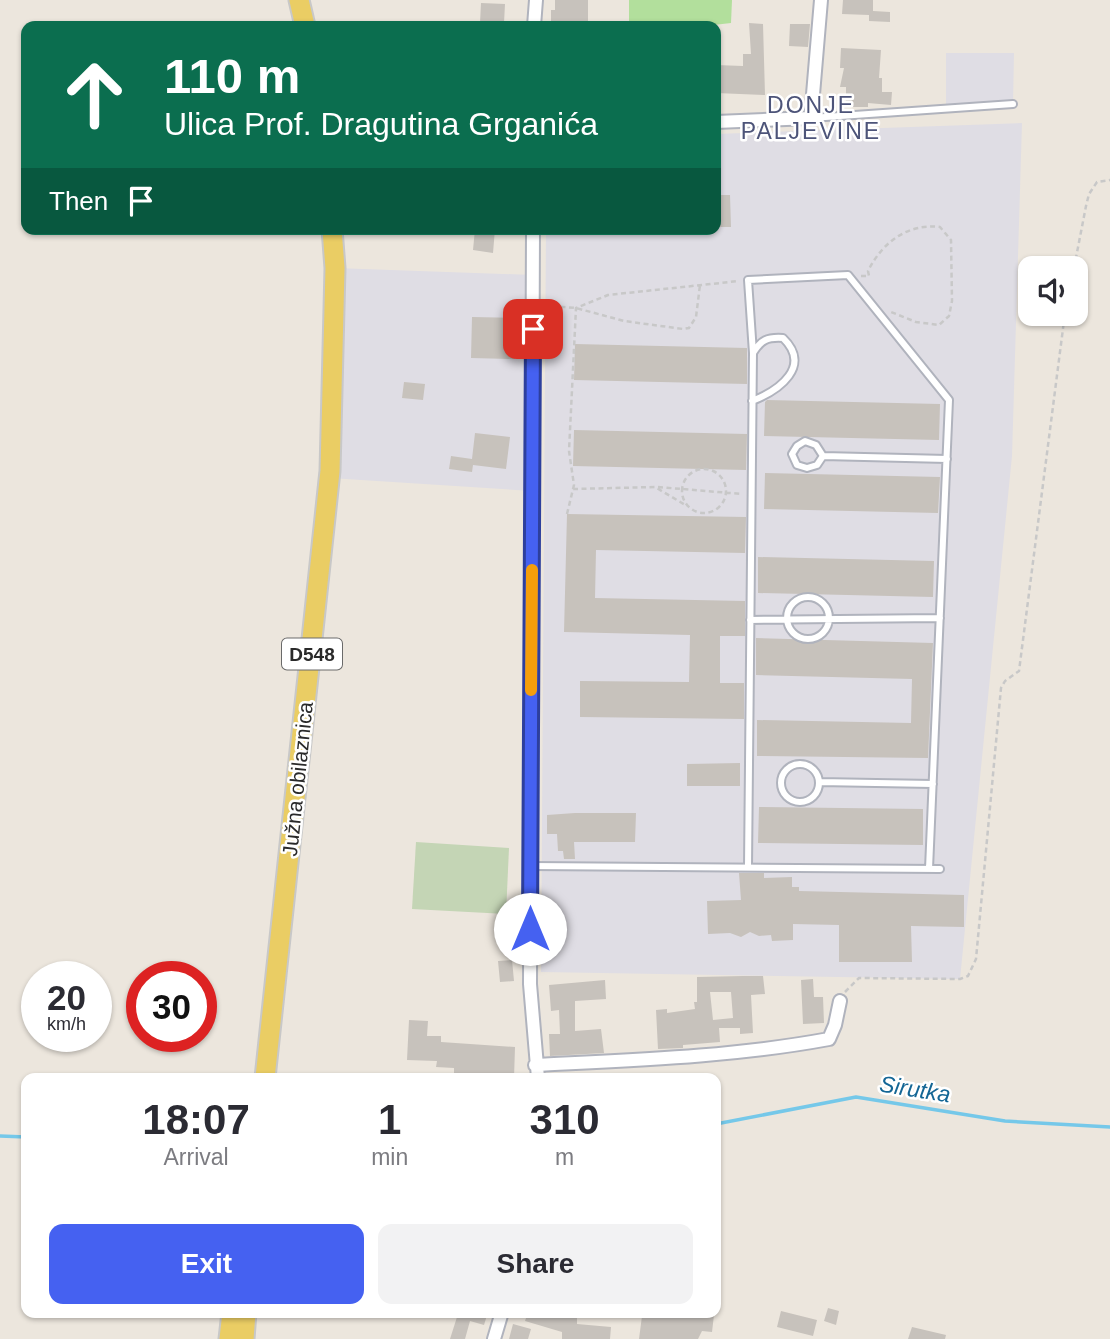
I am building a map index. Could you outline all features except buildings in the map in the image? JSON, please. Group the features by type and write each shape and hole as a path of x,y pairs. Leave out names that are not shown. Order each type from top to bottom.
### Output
{"main road":[{"path":"299,0 304,21"},
{"name":"Južna obilaznica","path":"266,1073 330,471 335,295 332,235"},
{"path":"229,1339 231,1318"},
{"path":"244,1339 246,1318"}],"street":[{"path":"534,21 536,0"},
{"path":"721,122 811,118 821,0"},
{"path":"534,235 530,984 536,1072 829,1040 840,1001"},
{"path":"494,1339 500,1318"}],"lane":[{"path":"811,118 1013,104"},
{"path":"748,867 753,353 748,280 848,275 949,400 929,869"},
{"path":"752,401 766,396 791,375 796,360 791,345 783,338 768,337 760,342 753,353"},
{"path":"806,441 816,445 823,456 817,465 807,468 797,465 792,454 797,446 806,441"},
{"path":"823,456 947,459"},
{"path":"814,598 825,606 829,619 824,632 812,639 798,637 788,626 787,612 795,601 814,598"},
{"path":"750,620 940,618"},
{"path":"798,764 810,767 819,782 811,799 799,802 787,797 781,786 783,774 798,764"},
{"path":"819,782 933,784"},
{"path":"530,866 940,869"}],"path":[{"path":"1076,256 1089,194 1097,182 1110,180"},
{"path":"848,275 869,276 867,271 876,256 899,234 925,225 940,227 951,240 952,301 948,316 939,325 916,322 891,312 887,323"},
{"path":"576,308 608,295 748,280"},
{"path":"552,306 576,308 624,321 690,328 696,317 701,284"},
{"path":"567,514 573,489 569,451 576,308"},
{"path":"840,1001 846,988 859,978 960,979 968,976 976,959 1001,688 1005,681 1019,671 1063,326"},
{"path":"655,487 694,511 708,513 720,505 725,493 721,478 709,470 695,471 689,475 682,489 684,501 688,506"},
{"path":"573,489 655,487 751,494"}],"shaded area":[{"path":"946,53 1014,53 1013,104 946,108"},
{"path":"1022,123 1012,456 960,979 541,972 546,235 721,235 721,134"},
{"path":"335,268 533,275 532,491 330,478"}],"green space":[{"path":"629,0 732,0 731,23 629,21"},
{"path":"416,842 509,848 506,914 412,909"}],"waterway":[{"name":"Sirutka","path":"721,1123 856,1097 1005,1121 1110,1127"},
{"name":"Sirutka","path":"0,1136 21,1137"}],"slow traffic":[{"path":"531,690 532,570"}],"district":[{"name":"DONJE PALJEVINE","path":"811,118"}],"route":[{"path":"530,929 533,329"}]}
